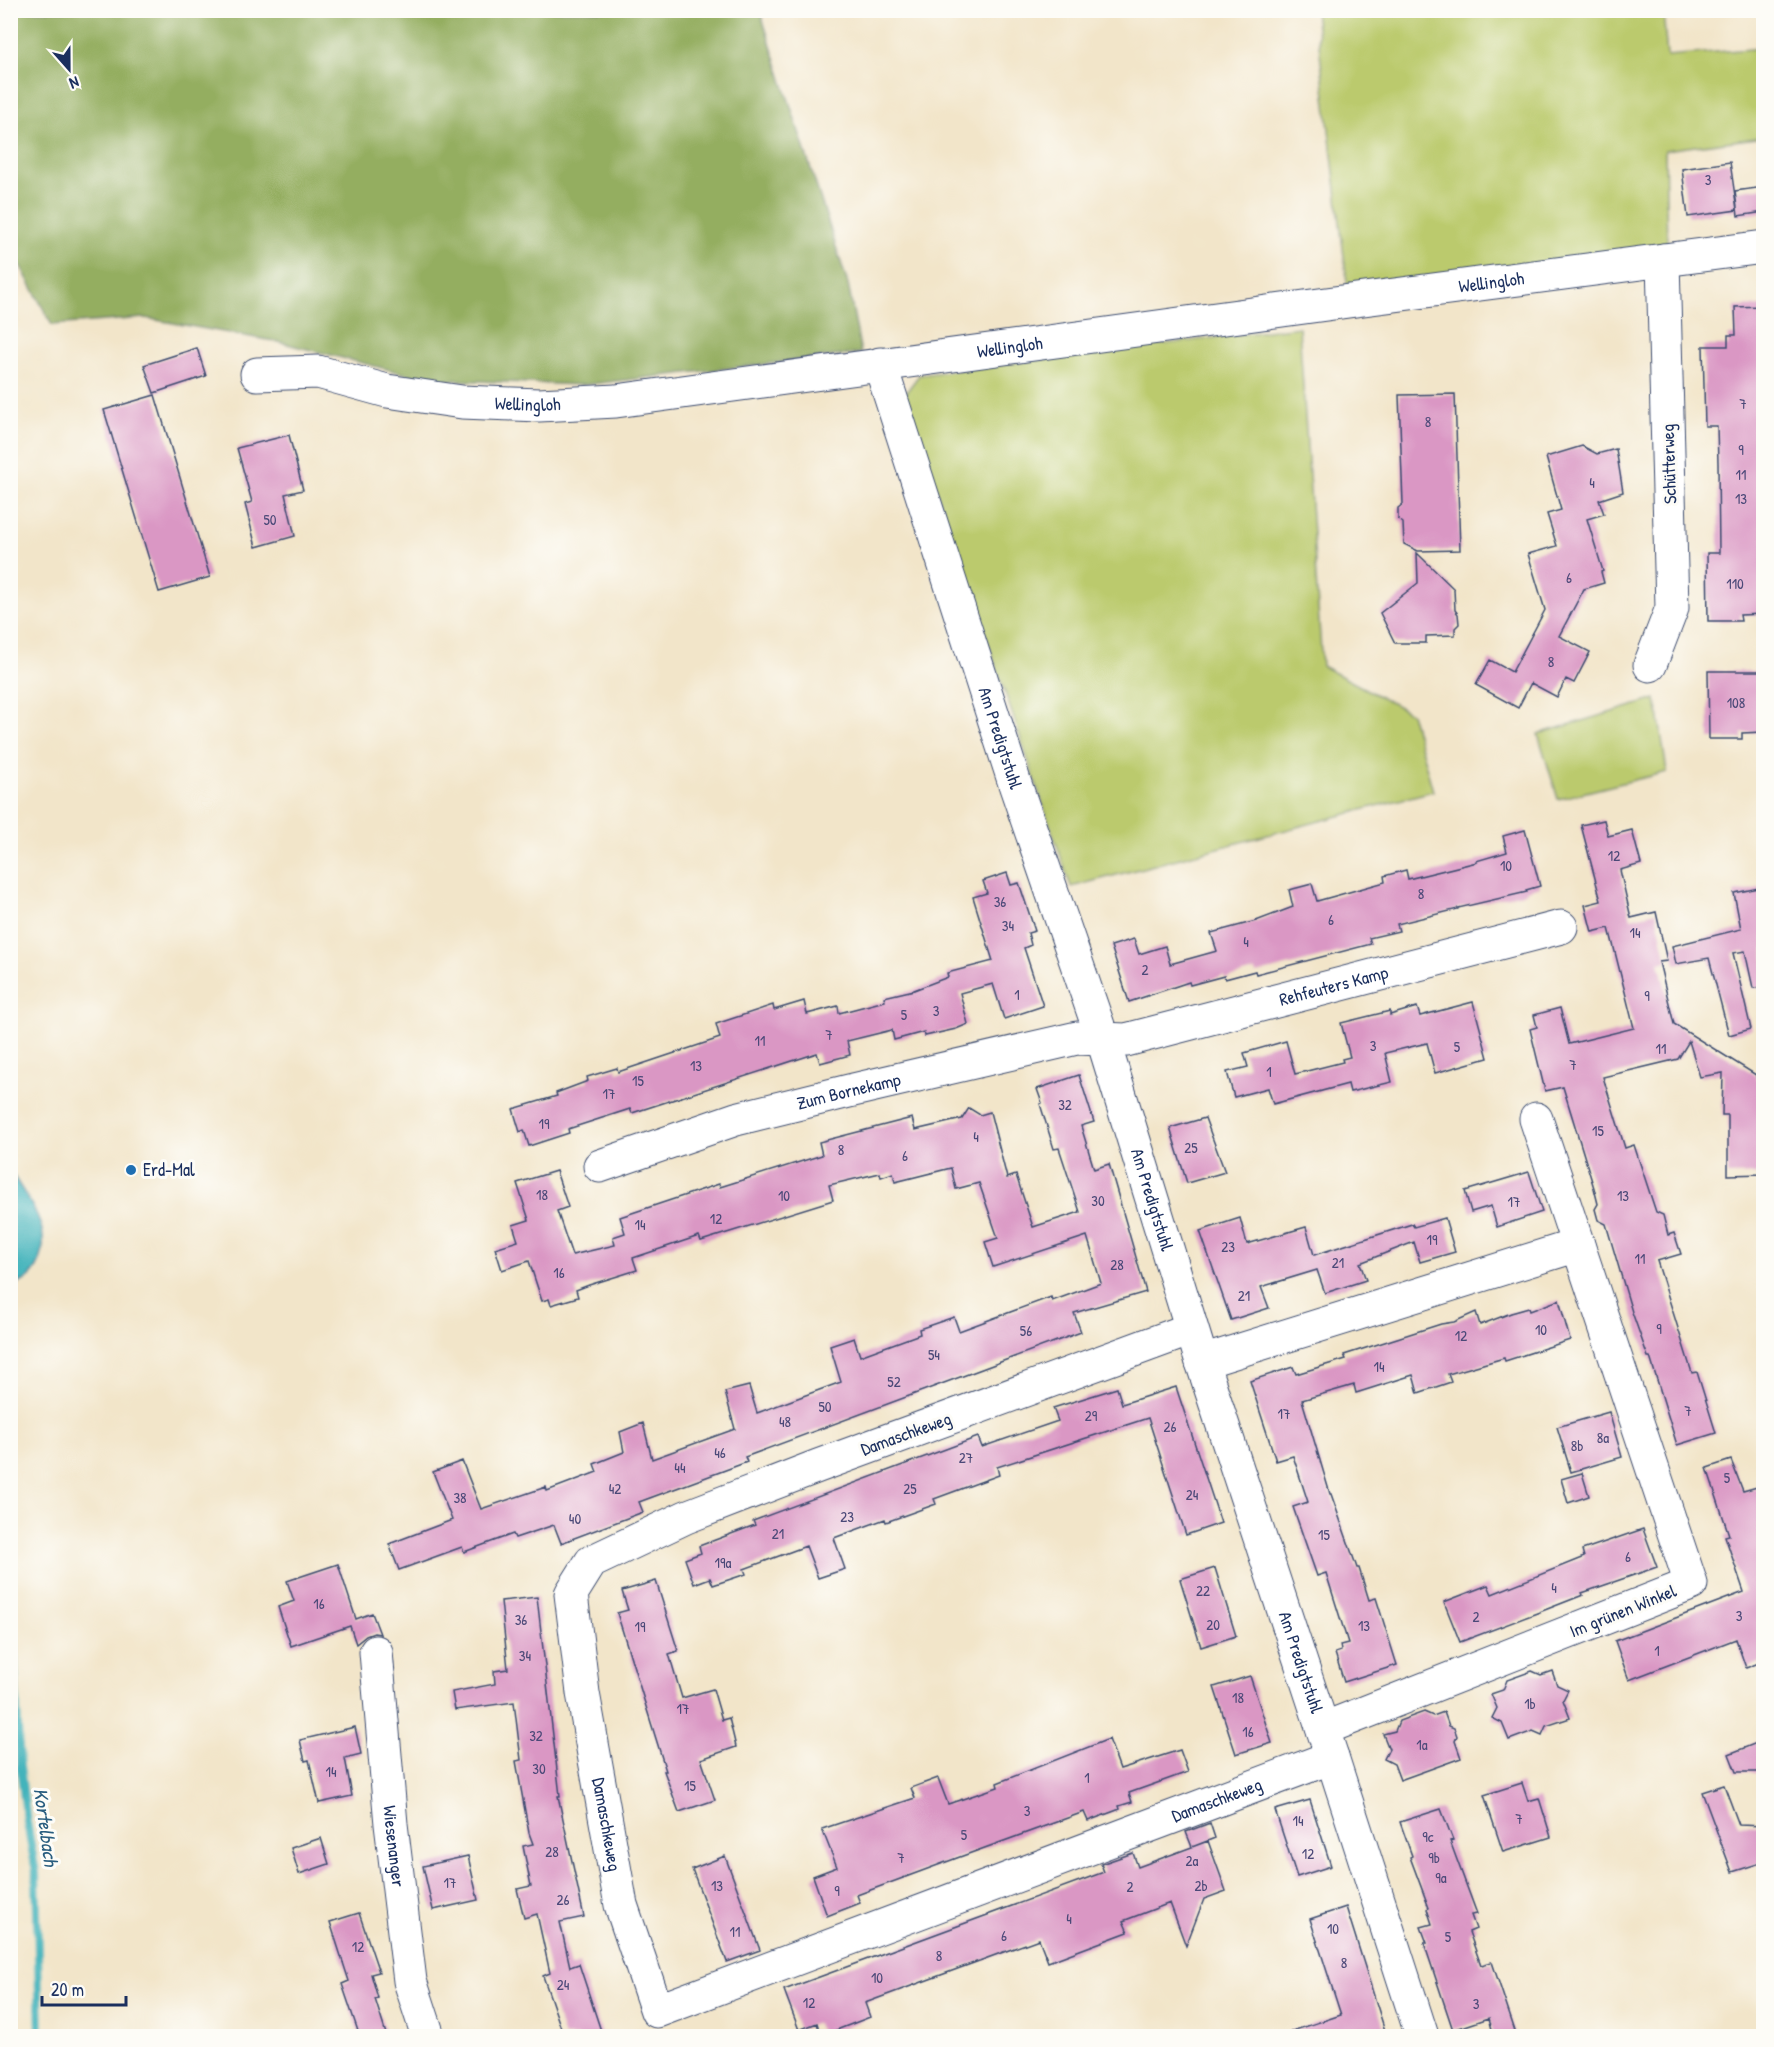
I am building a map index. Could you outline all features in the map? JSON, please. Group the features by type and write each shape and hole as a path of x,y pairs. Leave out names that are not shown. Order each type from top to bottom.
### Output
{"street":[{"name":"Wellingloh","path":"257,375 318,372 387,391 462,402 539,405 616,401 1764,247"},
{"name":"Schütterweg","path":"1650,665 1672,608 1663,260"},
{"name":"Am Predigtstuhl","path":"880,364 1016,787 1103,1040 1191,1329 1328,1743 1422,2037"},
{"name":"Rehfeuters Kamp","path":"1103,1040 1126,1040 1561,927"},
{"name":"Zum Bornekamp","path":"600,1166 736,1119 1077,1038 1103,1040"},
{"name":"Im grünen Winkel","path":"1328,1743 1691,1584 1536,1119"},
{"path":"1202,1362 1578,1245"},
{"name":"Damaschkeweg","path":"1191,1329 818,1466 697,1513 591,1562 571,1594 583,1693 621,1905 657,2011 1328,1743"},
{"name":"Wiesenanger","path":"376,1652 391,1824 410,1981 428,2037"}],"green space":[{"path":"11,11 760,11 848,284 861,353 582,385 426,379 279,342 145,318 52,325 11,248"},
{"path":"1315,11 1663,11 1667,56 1763,48 1763,137 1665,150 1667,248 1348,291"},
{"path":"1299,327 1322,666 1411,713 1433,791 1071,887 904,395 919,375"},
{"path":"1656,699 1667,772 1558,799 1538,734"}],"water":[{"path":"11,1172 36,1213 43,1235 43,1246 37,1267 31,1275 11,1286"}],"building":[{"path":"1730,162 1737,210 1688,217 1682,169"},
{"path":"1764,187 1764,212 1738,216 1735,191"},
{"path":"1763,306 1764,614 1740,615 1741,621 1708,621 1707,553 1719,553 1718,463 1717,426 1705,426 1703,346 1728,346 1728,335 1736,335 1735,307"},
{"path":"197,348 206,376 154,393 144,365"},
{"path":"1455,394 1460,550 1418,551 1404,544 1403,523 1398,519 1398,508 1403,504 1399,395"},
{"path":"155,395 210,577 159,592 104,410"},
{"path":"289,435 303,490 285,494 295,536 256,547 245,504 252,502 237,448"},
{"path":"1582,446 1597,454 1616,449 1623,492 1599,500 1604,514 1587,519 1603,571 1601,572 1604,583 1584,589 1559,636 1590,652 1574,683 1566,679 1557,697 1531,683 1518,708 1476,685 1490,660 1512,672 1545,610 1528,554 1557,546 1547,514 1561,510 1546,457"},
{"path":"1417,553 1454,589 1455,610 1459,624 1455,628 1455,635 1426,636 1426,643 1395,643 1380,613 1418,583"},
{"path":"1708,671 1764,671 1764,732 1742,733 1742,739 1709,739"},
{"path":"1604,820 1608,836 1632,830 1641,864 1620,870 1631,918 1656,912 1667,961 1659,962 1674,1024 1756,1075 1757,1080 1764,1080 1764,1174 1728,1175 1728,1115 1722,1115 1723,1073 1700,1077 1689,1041 1678,1059 1603,1077 1625,1148 1634,1145 1656,1212 1663,1215 1668,1235 1674,1233 1681,1254 1657,1261 1692,1373 1697,1372 1716,1433 1677,1445 1650,1357 1648,1357 1632,1312 1606,1224 1598,1220 1595,1209 1598,1204 1594,1188 1563,1087 1545,1091 1530,1029 1537,1027 1534,1015 1560,1008 1569,1044 1634,1028 1609,928 1592,932 1585,905 1601,901 1581,825"},
{"path":"1525,830 1540,886 1526,890 1527,892 1397,924 1399,931 1369,938 1371,944 1256,974 1255,971 1225,979 1224,976 1190,985 1189,982 1129,1002 1111,946 1134,939 1139,954 1165,946 1170,964 1217,951 1211,933 1256,921 1293,907 1289,890 1312,884 1317,901 1385,882 1384,876 1406,870 1408,879 1477,862 1507,852 1503,836"},
{"path":"1007,873 1011,885 1019,883 1035,931 1028,933 1031,945 1024,948 1043,1006 1004,1019 993,984 960,993 968,1024 956,1029 925,1036 924,1032 894,1040 892,1030 847,1041 850,1055 820,1063 817,1053 632,1113 630,1109 568,1129 569,1133 529,1146 524,1130 520,1132 513,1109 557,1096 556,1093 588,1081 587,1077 617,1068 618,1072 720,1038 716,1024 773,1005 774,1010 804,1001 807,1014 838,1006 839,1013 885,1001 884,997 914,990 948,977 947,973 993,961 973,897 987,893 983,881"},
{"path":"1764,887 1764,987 1753,988 1745,951 1733,953 1751,1029 1729,1035 1709,958 1676,964 1672,946 1741,929 1734,893"},
{"path":"1473,1002 1488,1058 1435,1073 1427,1043 1385,1053 1392,1082 1350,1092 1348,1084 1273,1104 1268,1088 1234,1097 1227,1072 1248,1067 1244,1053 1286,1041 1295,1074 1343,1062 1342,1059 1350,1057 1341,1023 1390,1011 1390,1015 1417,1007 1420,1016"},
{"path":"1079,1075 1094,1122 1081,1126 1094,1169 1109,1164 1146,1292 1074,1313 1081,1332 745,1457 747,1462 639,1502 643,1512 561,1543 554,1525 515,1538 513,1534 464,1552 462,1547 399,1570 389,1544 452,1520 433,1472 462,1461 481,1509 546,1487 547,1491 597,1472 594,1464 624,1452 620,1432 643,1423 652,1459 735,1429 725,1392 749,1386 757,1413 841,1382 830,1346 854,1338 860,1356 920,1334 919,1329 954,1317 959,1331 1051,1297 1052,1301 1101,1283 1087,1236 993,1267 985,1242 998,1238 979,1183 956,1189 951,1168 895,1182 893,1173 881,1177 880,1173 829,1185 833,1200 701,1241 699,1236 633,1258 637,1270 576,1290 578,1297 551,1305 549,1299 542,1301 529,1261 502,1270 495,1248 518,1241 513,1225 529,1220 517,1183 556,1171 568,1207 557,1211 572,1255 615,1245 613,1237 625,1233 620,1217 719,1184 720,1187 822,1155 819,1142 912,1118 915,1130 962,1119 969,1108 980,1115 990,1112 1007,1178 1016,1175 1033,1227 1080,1212 1059,1148 1054,1149 1037,1089"},
{"path":"1205,1118 1225,1172 1187,1183 1170,1128"},
{"path":"1529,1172 1542,1212 1497,1227 1491,1206 1471,1212 1465,1191"},
{"path":"1240,1218 1247,1244 1306,1227 1314,1255 1412,1224 1414,1227 1445,1218 1455,1252 1420,1262 1414,1242 1360,1263 1366,1280 1325,1293 1317,1270 1261,1287 1269,1308 1231,1320 1200,1231"},
{"path":"1559,1300 1570,1340 1505,1361 1504,1358 1448,1374 1451,1382 1418,1393 1413,1375 1356,1393 1354,1385 1302,1400 1330,1494 1369,1600 1376,1598 1397,1665 1344,1682 1335,1653 1341,1651 1340,1645 1348,1643 1326,1573 1317,1576 1293,1507 1308,1502 1293,1456 1276,1461 1250,1381 1293,1367 1296,1374 1346,1359 1344,1355 1441,1324 1454,1322 1476,1312 1480,1325 1511,1313 1529,1308 1530,1311"},
{"path":"1176,1387 1221,1523 1186,1535 1148,1418 997,1467 999,1475 934,1499 936,1504 886,1522 885,1519 834,1538 845,1569 818,1578 806,1546 744,1569 746,1574 713,1585 710,1578 694,1584 685,1559 701,1553 699,1546 755,1525 753,1521 978,1437 982,1447 1058,1421 1053,1408 1117,1388 1122,1404"},
{"path":"1609,1412 1622,1457 1571,1472 1557,1427"},
{"path":"1731,1460 1743,1491 1764,1485 1764,1637 1760,1638 1757,1631 1764,1648 1764,1661 1746,1668 1736,1639 1629,1680 1615,1641 1744,1592 1725,1536 1729,1535 1707,1468"},
{"path":"1582,1473 1589,1496 1568,1503 1561,1479"},
{"path":"1643,1529 1657,1567 1582,1593 1583,1595 1460,1642 1444,1602 1488,1585 1492,1594 1584,1557 1582,1550"},
{"path":"338,1564 356,1619 372,1613 380,1634 374,1633 366,1636 356,1644 350,1626 291,1646 278,1607 294,1601 287,1581"},
{"path":"1215,1568 1236,1636 1201,1647 1180,1579"},
{"path":"656,1581 678,1651 669,1654 682,1698 713,1689 722,1720 729,1718 736,1747 701,1759 715,1800 679,1812 664,1771 666,1771 617,1613 628,1610 622,1591"},
{"path":"537,1597 560,1796 558,1796 584,1917 560,1922 570,1967 579,1964 603,2037 564,2037 543,1976 550,1973 537,1914 524,1918 517,1889 531,1886 523,1846 533,1844 516,1761 521,1760 514,1702 455,1710 452,1692 495,1684 494,1671 508,1669 501,1601"},
{"path":"1532,1671 1541,1675 1552,1671 1557,1685 1568,1690 1563,1700 1570,1718 1546,1726 1542,1735 1533,1731 1509,1740 1502,1723 1492,1718 1497,1708 1491,1694 1503,1690 1507,1680"},
{"path":"1250,1676 1272,1743 1236,1754 1214,1687"},
{"path":"1424,1712 1433,1716 1444,1712 1449,1726 1454,1728 1457,1736 1455,1741 1461,1758 1400,1780 1394,1764 1384,1759 1389,1749 1383,1734 1395,1731 1399,1721"},
{"path":"355,1727 361,1754 345,1758 352,1796 319,1803 309,1760 305,1761 300,1740"},
{"path":"1109,1739 1120,1769 1180,1750 1188,1772 1129,1793 1132,1802 1119,1806 1120,1809 1088,1821 1084,1812 957,1858 857,1895 860,1903 827,1916 813,1876 837,1867 822,1829 915,1798 911,1788 938,1778 948,1804 998,1787 997,1783"},
{"path":"1764,1740 1764,1772 1736,1772 1729,1754"},
{"path":"1522,1783 1528,1801 1539,1798 1551,1837 1503,1852 1484,1795"},
{"path":"1724,1785 1739,1825 1764,1826 1764,1862 1732,1872 1702,1792"},
{"path":"1310,1800 1331,1866 1297,1877 1275,1810"},
{"path":"1441,1809 1453,1840 1450,1841 1477,1914 1471,1915 1476,1929 1469,1932 1481,1965 1492,1962 1517,2037 1494,2037 1489,2018 1453,2030 1424,1943 1427,1943 1421,1927 1432,1924 1427,1909 1429,1908 1400,1822"},
{"path":"1210,1823 1215,1838 1192,1847 1186,1832"},
{"path":"321,1838 329,1864 299,1874 291,1848"},
{"path":"1208,1841 1226,1891 1204,1899 1186,1946 1170,1903 1123,1921 1128,1932 1048,1962 1039,1939 865,2003 870,2017 821,2036 817,2023 799,2030 784,1990 1104,1872 1101,1864 1133,1853 1138,1867"},
{"path":"468,1856 478,1900 433,1910 423,1866"},
{"path":"725,1856 760,1950 727,1962 692,1869"},
{"path":"1346,1907 1387,2037 1290,2037 1289,2032 1341,2015 1310,1919"},
{"path":"359,1913 379,1972 371,1974 378,1998 375,1999 387,2037 360,2037 342,1984 349,1981 330,1922"}],"waterway":[{"name":"Kortelbach","path":"10,1623 13,1635 20,1766 36,1872 40,2036"}],"place":[{"name":"Erd-Mal","path":"131,1170"}]}
